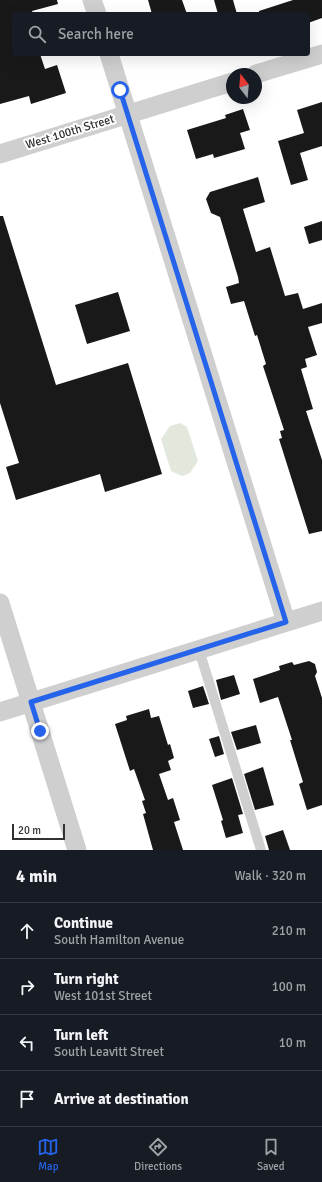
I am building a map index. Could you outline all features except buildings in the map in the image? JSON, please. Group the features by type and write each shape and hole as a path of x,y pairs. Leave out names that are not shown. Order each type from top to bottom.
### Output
{"street":[{"path":"92,0 96,12"},
{"path":"262,72 322,54"},
{"path":"110,56 286,622"},
{"name":"West 100th Street","path":"0,154 226,84"},
{"path":"0,603 77,850"},
{"path":"0,712 322,611"}],"lane":[{"path":"199,650 261,850"}],"shaded area":[{"path":"180,423 187,427 198,461 190,473 182,476 171,471 161,439 170,426"}],"route":[{"path":"40,731 31,702 286,622 120,90"}]}
